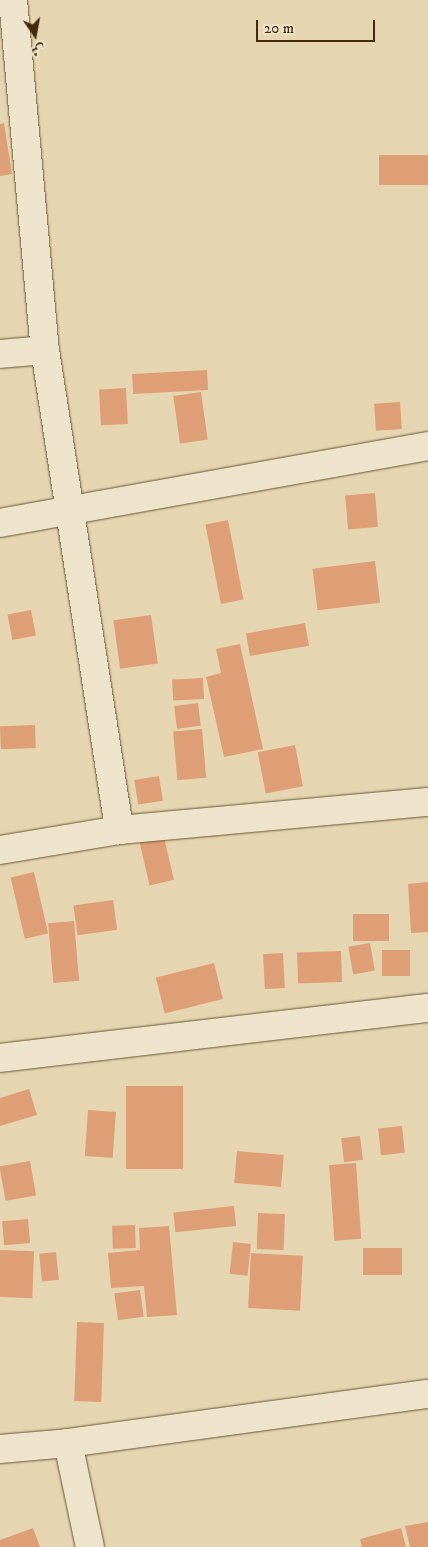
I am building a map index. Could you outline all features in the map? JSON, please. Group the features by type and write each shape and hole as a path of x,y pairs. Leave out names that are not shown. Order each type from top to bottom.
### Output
{"street":[{"path":"13,0 45,350 119,830"},
{"path":"0,354 45,350"},
{"path":"0,523 428,446"},
{"path":"0,850 119,830 428,802"},
{"path":"0,1058 428,1008"},
{"path":"0,1449 68,1443 428,1394"},
{"path":"68,1443 90,1547"}],"building":[{"path":"4,123 12,174 0,176 0,124"},
{"path":"379,155 428,155 428,185 379,185"},
{"path":"207,370 208,390 133,394 132,374"},
{"path":"126,388 128,424 101,425 99,389"},
{"path":"201,392 208,440 180,443 173,396"},
{"path":"400,402 402,429 376,431 374,404"},
{"path":"375,493 378,527 348,529 345,496"},
{"path":"228,520 243,600 221,604 205,524"},
{"path":"375,561 380,603 318,610 312,569"},
{"path":"31,610 36,636 12,640 7,615"},
{"path":"151,615 158,664 120,669 113,620"},
{"path":"305,623 309,646 250,656 246,633"},
{"path":"240,644 263,749 224,757 206,677 221,673 216,649"},
{"path":"203,678 204,699 173,701 172,680"},
{"path":"198,703 201,726 177,729 174,706"},
{"path":"35,725 36,748 1,749 0,726"},
{"path":"202,729 206,778 177,780 173,732"},
{"path":"295,745 303,786 266,793 258,752"},
{"path":"159,776 163,801 138,805 134,780"},
{"path":"164,837 174,880 150,885 140,843"},
{"path":"34,872 48,933 25,939 11,877"},
{"path":"428,882 428,932 411,933 408,884"},
{"path":"113,900 117,930 78,935 73,906"},
{"path":"353,914 389,914 389,941 353,941"},
{"path":"74,921 79,981 53,983 48,923"},
{"path":"370,943 375,971 353,974 348,947"},
{"path":"382,950 410,950 410,976 382,976"},
{"path":"341,951 342,982 298,984 297,953"},
{"path":"283,953 285,988 265,989 263,954"},
{"path":"214,963 223,999 165,1013 156,978"},
{"path":"126,1086 183,1086 183,1169 126,1169"},
{"path":"29,1089 37,1115 0,1126 0,1098"},
{"path":"88,1110 116,1112 113,1158 85,1156"},
{"path":"402,1126 405,1153 381,1155 378,1129"},
{"path":"360,1136 363,1160 344,1162 341,1138"},
{"path":"237,1151 284,1155 281,1187 234,1183"},
{"path":"30,1161 36,1195 6,1201 0,1166"},
{"path":"356,1163 361,1239 334,1241 329,1165"},
{"path":"234,1206 236,1226 175,1232 173,1212"},
{"path":"258,1213 285,1214 284,1250 257,1249"},
{"path":"28,1219 30,1243 4,1245 2,1221"},
{"path":"135,1225 136,1248 113,1249 112,1226"},
{"path":"169,1226 177,1315 147,1317 144,1286 111,1288 108,1253 140,1250 139,1228"},
{"path":"233,1242 251,1244 248,1276 230,1274"},
{"path":"363,1248 402,1248 402,1275 363,1275"},
{"path":"0,1250 34,1251 32,1298 0,1297"},
{"path":"56,1252 59,1280 42,1282 39,1254"},
{"path":"251,1253 303,1256 300,1311 248,1308"},
{"path":"140,1290 144,1317 118,1320 114,1294"},
{"path":"77,1322 104,1323 101,1402 74,1401"},
{"path":"428,1522 428,1547 410,1547 405,1526"},
{"path":"33,1528 40,1547 0,1547 0,1540"},
{"path":"401,1528 406,1547 362,1547 360,1539"}]}
